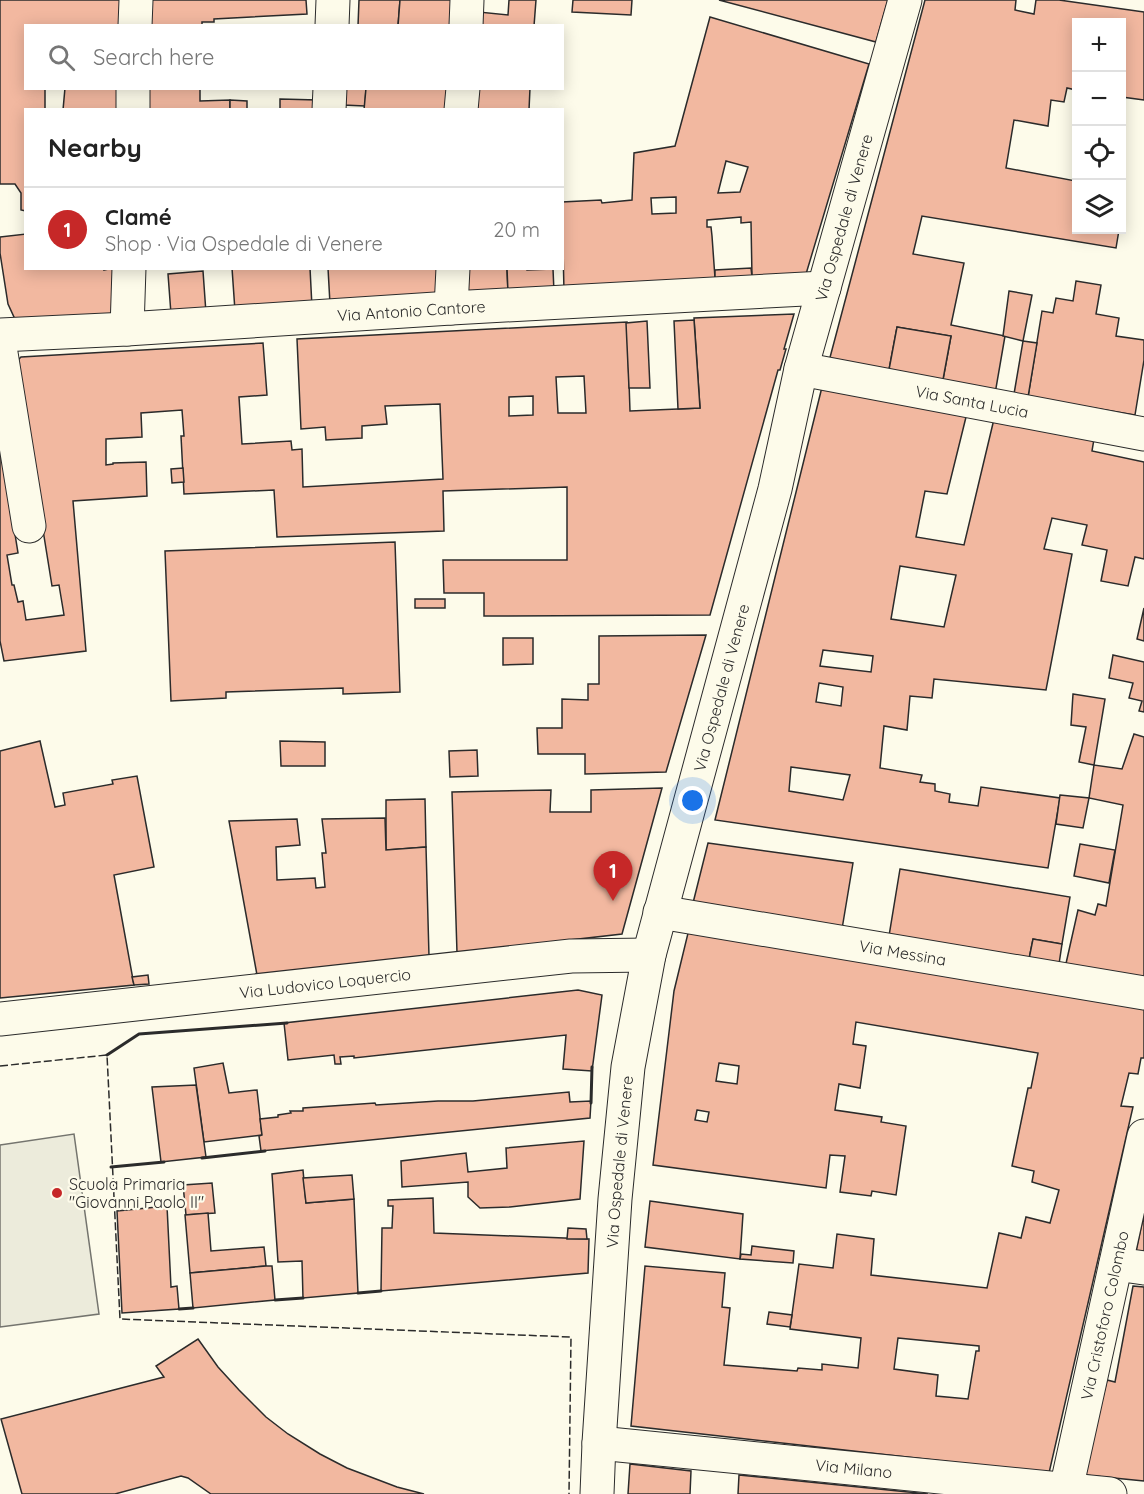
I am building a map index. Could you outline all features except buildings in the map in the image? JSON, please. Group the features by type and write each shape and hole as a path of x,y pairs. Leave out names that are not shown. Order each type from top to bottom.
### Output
{"street":[{"path":"135,24 136,0"},
{"path":"332,24 333,0"},
{"path":"466,24 467,0"},
{"name":"Via Ospedale di Venere","path":"597,1494 615,1198 628,1067 649,955 775,489 801,369 905,0"},
{"path":"133,90 133,108"},
{"path":"329,108 330,90"},
{"path":"462,108 463,90"},
{"path":"127,329 129,270"},
{"path":"451,308 453,270"},
{"name":"Via Antonio Cantore","path":"0,335 824,288"},
{"path":"0,347 29,526"},
{"name":"Via Santa Lucia","path":"801,369 1144,434"},
{"name":"Via Messina","path":"660,912 1144,993"},
{"name":"Via Ludovico Loquercio","path":"0,1019 571,956 649,955"},
{"name":"Via Cristoforo Colombo","path":"1066,1492 1130,1266 1144,1136"},
{"name":"Via Milano","path":"599,1443 1066,1492 1110,1494"}],"shaded area":[{"path":"74,1134 99,1314 0,1327 0,1145"}],"fence":[{"path":"0,1066 107,1055 120,1319 571,1337 569,1494"}],"wall":[{"path":"107,1055 139,1034 287,1023"},
{"path":"591,1103 592,1067"},
{"path":"202,1158 265,1151"},
{"path":"111,1167 164,1162"},
{"path":"358,1293 381,1291"},
{"path":"275,1300 303,1298"},
{"path":"179,1309 193,1308"}],"place":[{"name":"Clamé","path":"613,901"},
{"name":"Scuola Primaria \"Giovanni Paolo II\"","path":"57,1193"}]}
